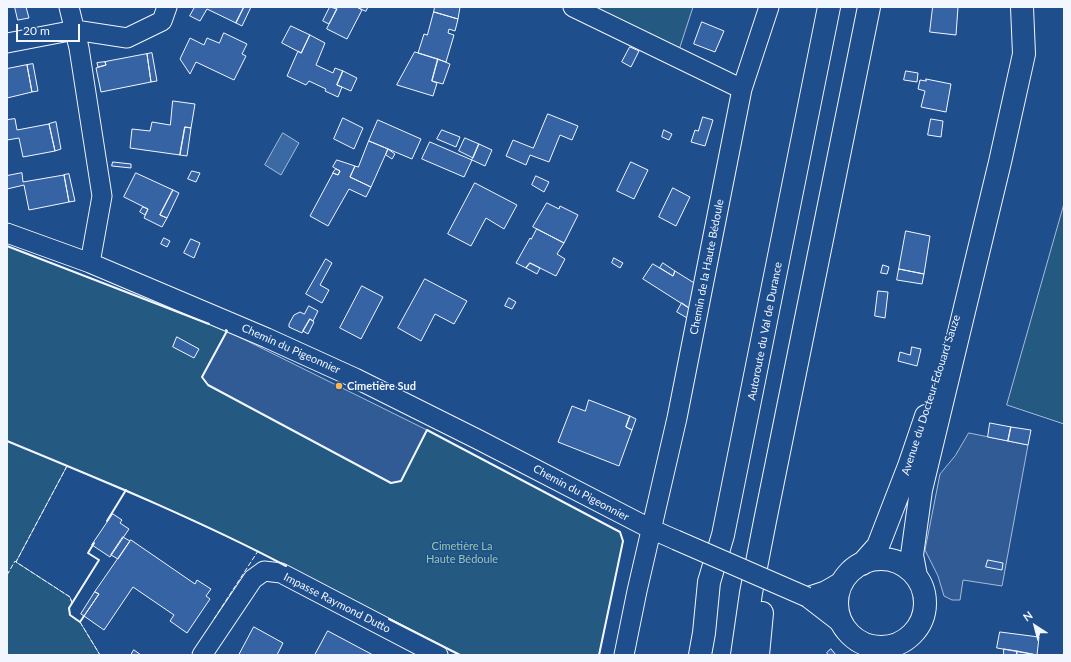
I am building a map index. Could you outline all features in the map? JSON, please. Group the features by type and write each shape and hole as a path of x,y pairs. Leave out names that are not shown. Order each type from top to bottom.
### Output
{"main road":[{"name":"Autoroute du Val de Durance","path":"700,655 704,633 709,582 725,527 829,7"},
{"path":"742,655 751,593 765,521 869,7"},
{"name":"Avenue du Docteur Edouard Sauze","path":"1000,162 1016,7"},
{"name":"Avenue du Docteur Edouard Sauze","path":"916,576 912,555 921,490 987,220 1024,54 1022,7"},
{"path":"758,655 764,600 848,113"},
{"name":"Avenue du Docteur Edouard Sauze","path":"862,564 878,546 909,466 937,382 987,220"},
{"path":"876,559 891,560 905,566 916,576 924,591 925,608 922,621 915,632 901,648 893,646 879,648 866,645 852,639 838,613 837,601 839,590 851,570 876,559"}],"street":[{"path":"69,7 79,48 102,196 90,263"},
{"path":"7,43 75,30 127,38 162,21 167,7"},
{"path":"573,7 742,89"},
{"name":"Chemin de la Haute Bédoule","path":"624,655 637,591 677,418 742,89 769,7"},
{"name":"Chemin du Pigeonnier","path":"7,233 90,263 267,338 355,378 651,529 807,597 852,639"},
{"name":"Impasse Raymond Dutto","path":"202,655 253,579 264,572 281,573 438,655"},
{"path":"807,597 825,591 844,580"}],"green space":[{"path":"592,7 693,7 679,50"},
{"path":"1064,204 1064,424 1007,405"},
{"name":"Cimetière La Haute Bédoule","path":"7,246 227,331 202,377 208,385 391,483 401,481 427,430 620,532 623,541 599,655 460,655 258,551 126,490 67,466 16,562 70,597 72,603 69,608 70,615 80,622 100,655 7,655"}],"shaded area":[{"path":"283,133 299,143 281,175 265,165"},
{"path":"227,331 427,430 401,481 391,483 208,385 202,377"},
{"path":"969,433 1028,445 1002,586 963,580 960,600 952,600 944,596 938,576 925,550 940,474 955,456"}],"building":[{"path":"15,7 26,7 29,18 18,20"},
{"path":"195,7 244,7 236,23 207,9 200,21 190,16"},
{"path":"244,7 251,7 242,26 236,23"},
{"path":"330,7 337,9 329,24 323,21"},
{"path":"338,7 357,7 362,10 347,39 327,29"},
{"path":"357,7 368,7 366,11"},
{"path":"435,7 460,7 458,19 434,12"},
{"path":"933,7 958,7 956,35 930,32"},
{"path":"434,12 458,19 455,31 449,29 448,33 454,35 446,62 418,53 424,34 427,35"},
{"path":"702,22 724,31 715,52 694,44"},
{"path":"291,26 310,35 301,53 282,43"},
{"path":"224,33 247,44 242,54 246,56 234,80 196,62 190,74 180,59 190,38 204,45 207,38 219,43"},
{"path":"310,35 325,43 316,65 333,73 335,68 343,71 337,85 342,87 338,97 325,91 326,89 309,81 306,85 287,76 298,51 301,53"},
{"path":"630,47 639,51 631,67 622,62"},
{"path":"415,52 438,59 432,81 437,83 433,96 397,85"},
{"path":"152,53 157,81 151,82 147,54"},
{"path":"147,54 151,82 101,92 96,68 106,65 105,62"},
{"path":"438,59 450,64 443,84 432,81"},
{"path":"105,62 106,65 98,67 97,63"},
{"path":"33,64 38,91 32,92 27,65"},
{"path":"27,65 32,92 7,98 7,69"},
{"path":"343,71 357,78 351,91 337,85"},
{"path":"906,71 918,73 917,82 904,80"},
{"path":"926,79 951,84 946,112 921,107 925,91 918,89 920,80 926,81"},
{"path":"173,101 195,104 191,128 185,127 180,155 130,148 132,129 150,131 152,122 170,125"},
{"path":"548,114 578,126 572,140 560,135 549,162 530,155 526,165 506,156 513,140 533,148"},
{"path":"703,117 713,120 705,146 691,142 695,130 698,131"},
{"path":"343,118 363,128 354,149 334,139"},
{"path":"15,119 17,130 49,124 55,151 23,157 19,138 7,140 7,120"},
{"path":"931,119 943,121 941,137 928,135"},
{"path":"378,120 421,139 412,159 369,141"},
{"path":"56,122 61,149 55,151 49,124"},
{"path":"185,127 191,128 187,156 180,155"},
{"path":"442,130 460,137 456,147 437,139"},
{"path":"664,130 672,134 669,140 662,137"},
{"path":"465,138 479,144 473,158 459,151"},
{"path":"369,141 388,149 371,187 350,177 355,166 358,167"},
{"path":"430,142 472,160 464,177 422,159"},
{"path":"479,144 492,150 485,166 472,160"},
{"path":"388,149 395,154 392,159 386,155"},
{"path":"337,160 355,166 350,177 371,187 366,197 349,189 328,226 310,216 333,173 338,175 340,171 333,167"},
{"path":"113,162 131,164 131,168 112,166"},
{"path":"631,162 648,170 634,199 617,191"},
{"path":"336,169 340,171 338,175 333,173"},
{"path":"192,171 200,173 196,182 188,179"},
{"path":"22,173 23,182 64,175 69,202 29,210 24,185 7,189 7,176"},
{"path":"136,173 173,190 160,215 167,218 162,227 144,218 148,209 124,197"},
{"path":"69,174 75,201 69,202 64,175"},
{"path":"536,176 549,182 544,192 532,185"},
{"path":"475,183 517,205 504,229 486,218 471,246 448,234"},
{"path":"673,188 690,197 676,226 659,217"},
{"path":"173,190 179,193 167,218 160,215"},
{"path":"547,203 559,209 560,206 578,215 564,243 533,227"},
{"path":"143,207 148,209 145,215 140,212"},
{"path":"537,229 564,243 557,254 565,259 556,276 530,263 526,268 516,263 530,238 531,239"},
{"path":"906,231 930,236 924,274 899,269"},
{"path":"164,238 170,241 167,247 161,244"},
{"path":"191,239 200,243 194,258 184,253"},
{"path":"614,258 623,263 620,268 612,263"},
{"path":"326,259 332,263 320,285 329,290 322,303 306,294"},
{"path":"530,263 540,268 537,274 526,268"},
{"path":"663,263 675,271 673,276 660,268"},
{"path":"653,264 673,276 675,271 699,286 695,312 643,279"},
{"path":"883,265 889,267 887,274 881,273"},
{"path":"899,269 924,274 922,284 897,280"},
{"path":"425,279 467,301 454,324 435,314 421,341 398,328"},
{"path":"362,286 383,297 361,339 340,328"},
{"path":"878,291 888,292 885,318 875,316"},
{"path":"509,298 516,302 512,309 505,306"},
{"path":"682,303 695,312 690,317 687,318 677,312"},
{"path":"309,306 318,311 313,321 310,319 302,333 289,327 294,315 300,312 304,314"},
{"path":"310,319 314,322 308,334 303,331"},
{"path":"177,337 199,349 194,358 173,347"},
{"path":"912,347 921,349 917,366 898,361 900,352 910,355"},
{"path":"589,400 630,416 626,427 632,430 619,466 558,442 572,406 585,411"},
{"path":"630,416 636,419 632,430 626,427"},
{"path":"990,423 1011,427 1008,441 988,437"},
{"path":"1011,427 1031,430 1028,445 1008,441"},
{"path":"113,514 122,520 120,523 129,529 110,557 92,545"},
{"path":"123,537 130,541 118,559 111,555"},
{"path":"131,540 195,584 197,580 211,589 206,596 210,599 187,633 170,621 174,615 133,587 104,630 84,616 99,594 95,592"},
{"path":"988,560 1003,563 1002,570 986,567"},
{"path":"95,592 99,594 84,616 81,614"},
{"path":"254,627 283,643 277,655 239,655"},
{"path":"328,631 373,655 315,655"},
{"path":"1000,632 1039,637 1037,655 997,648"},
{"path":"831,649 836,655 828,655 827,653"},
{"path":"1004,649 1017,651 1017,655 1004,655"},
{"path":"134,650 141,655 131,655"},
{"path":"1017,651 1037,655 1017,655"}],"fence":[{"path":"67,466 16,562 70,597 72,603"},
{"path":"214,619 258,551"},
{"path":"7,575 15,561 16,562"},
{"path":"80,622 100,655"}],"wall":[{"path":"7,246 209,324"},
{"path":"226,330 227,331 202,377 208,385 391,483 401,481 427,430 620,532 623,541 599,655"},
{"path":"7,441 183,516 252,548 286,566"},
{"path":"107,521 126,490"},
{"path":"84,616 80,622 70,615 69,608 99,560 88,553 94,543"},
{"path":"389,619 460,655"}],"place":[{"name":"Cimetière Sud","path":"339,386"}]}
